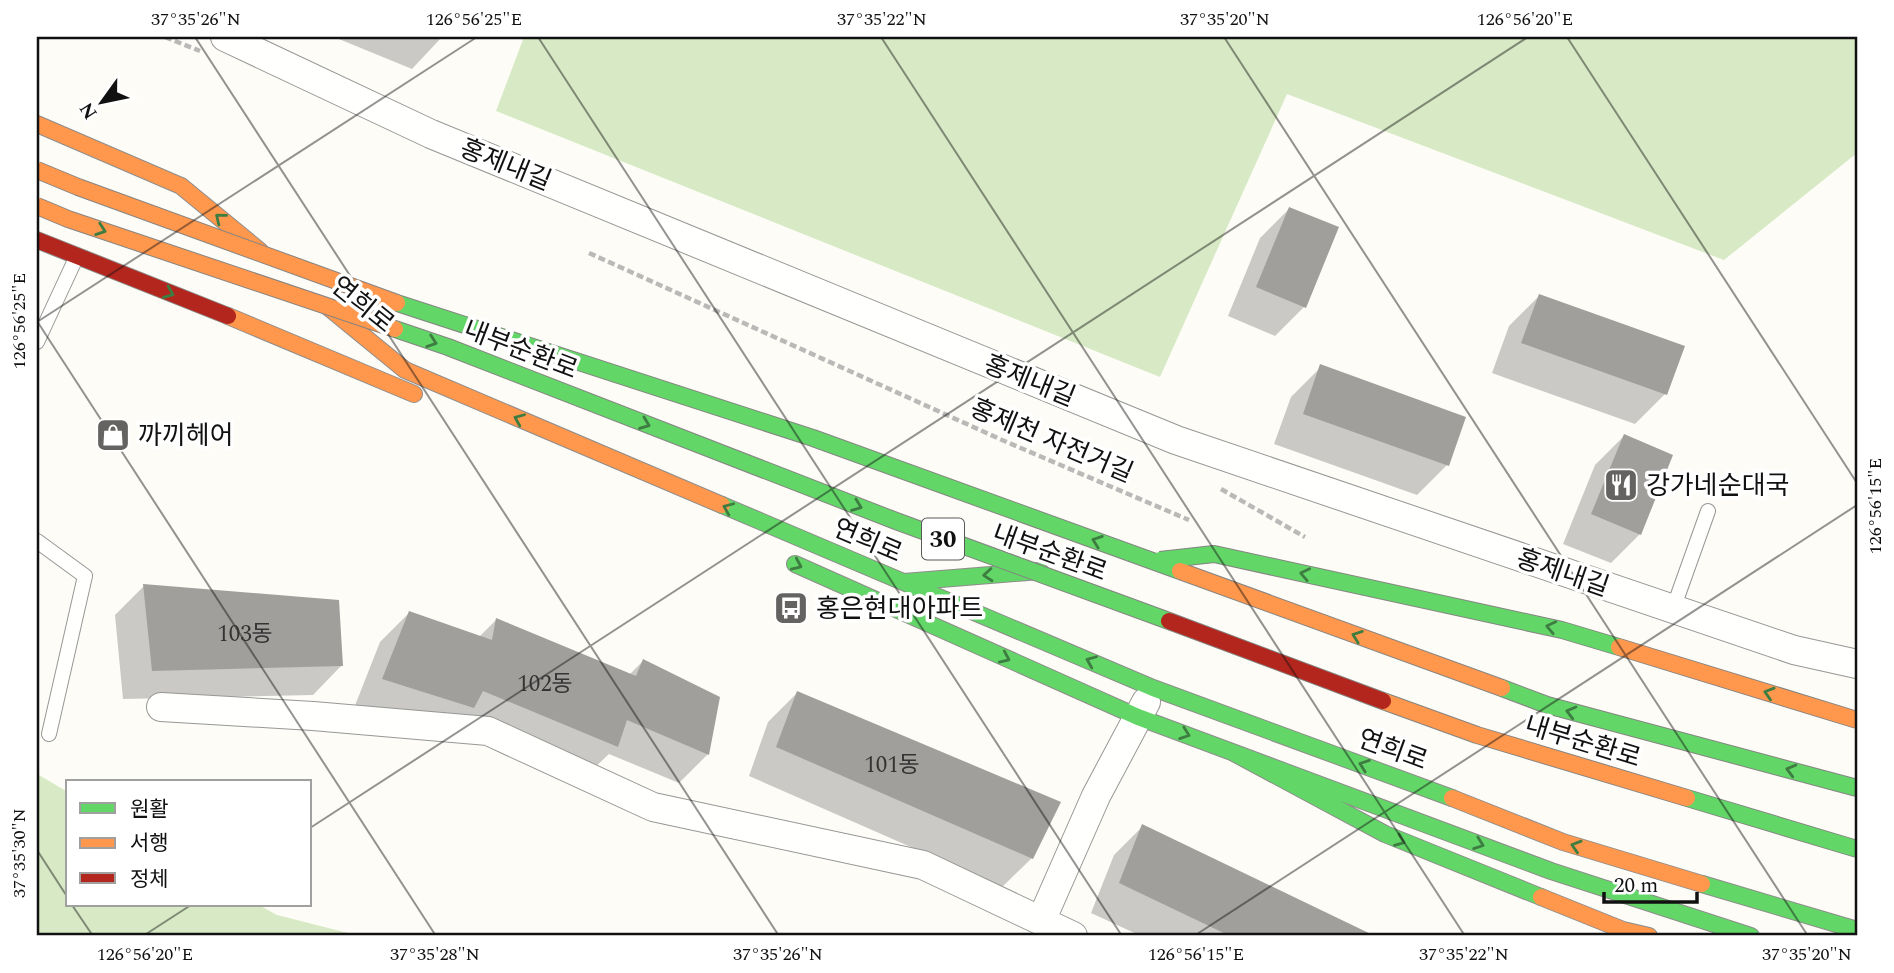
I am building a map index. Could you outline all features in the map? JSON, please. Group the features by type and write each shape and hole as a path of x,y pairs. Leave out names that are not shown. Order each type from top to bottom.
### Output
{"main road":[{"name":"연희로","path":"37,124 181,186 405,370 1153,688 1426,788 1563,842 1827,930 1857,930"},
{"name":"내부순환로","path":"37,170 437,317 813,438 1546,705 1857,788"},
{"name":"내부순환로","path":"37,206 448,347 896,521 1477,735 1857,849"},
{"path":"37,240 332,358 432,403"},
{"path":"1109,565 1214,554 1563,630 1857,720"},
{"path":"785,560 1138,717 1551,871 1751,936"},
{"path":"904,582 1063,569"},
{"path":"1232,752 1385,834 1623,930 1649,936"}],"street":[{"name":"홍제내길","path":"225,37 431,134 1176,440 1794,650 1857,664"},
{"path":"1041,921 1096,796 1153,688"},
{"path":"161,707 313,716 488,731 653,807 923,865 1073,936"}],"lane":[{"path":"37,342 77,256"},
{"path":"1673,609 1708,511"},
{"path":"37,541 85,576 49,734"}],"path":[{"name":"홍제천 자전거길","path":"589,253 990,435 1195,523"}],"green space":[{"path":"524,37 1857,37 1857,153 1724,260 1287,94 1160,377 496,111"},
{"path":"37,774 66,791 66,906 261,906 277,915 360,936 37,936"}],"pier":[{"path":"544,327 1147,547 1857,792 1857,837 1589,749 514,382 540,329"}],"building":[{"path":"1289,207 1339,227 1306,308 1256,287"},
{"path":"1539,294 1685,346 1667,395 1521,343"},
{"path":"1320,364 1466,417 1449,466 1303,414"},
{"path":"1624,434 1673,455 1641,535 1591,514"},
{"path":"143,584 339,600 343,666 152,671"},
{"path":"409,611 492,640 496,618 636,676 643,659 720,697 709,755 627,720 618,747 483,691 474,708 382,679"},
{"path":"797,691 1061,802 1033,859 776,747"},
{"path":"1142,824 1375,936 1230,936 1119,883"}],"traffic: fast":[{"path":"397,303 813,438 1180,571"},
{"path":"395,329 448,347 896,521 1169,621"},
{"path":"722,505 1153,688 1452,798"},
{"path":"1160,560 1214,554 1562,630 1619,647"},
{"path":"795,564 1138,717 1232,752 1385,834 1541,897"},
{"path":"904,582 1040,571"},
{"path":"1502,688 1547,705 1857,788"},
{"path":"1232,752 1551,871 1751,936"},
{"path":"1687,798 1857,849"},
{"path":"1702,884 1857,930"}],"traffic: slow":[{"path":"37,124 181,186 260,251"},
{"path":"37,170 397,303"},
{"path":"37,206 68,219 395,329"},
{"path":"328,307 405,370 722,505"},
{"path":"228,316 414,394"},
{"path":"1180,571 1502,688"},
{"path":"1619,647 1857,720"},
{"path":"1383,701 1477,735 1687,798"},
{"path":"1452,798 1563,842 1702,884"},
{"path":"1541,897 1623,930 1649,936"}],"traffic: jam":[{"path":"37,240 228,316"},
{"path":"1169,621 1383,701"}],"place":[{"name":"까끼헤어","path":"113,435"},
{"name":"강가네순대국","path":"1621,485"},
{"name":"홍은현대아파트","path":"791,608"}]}
